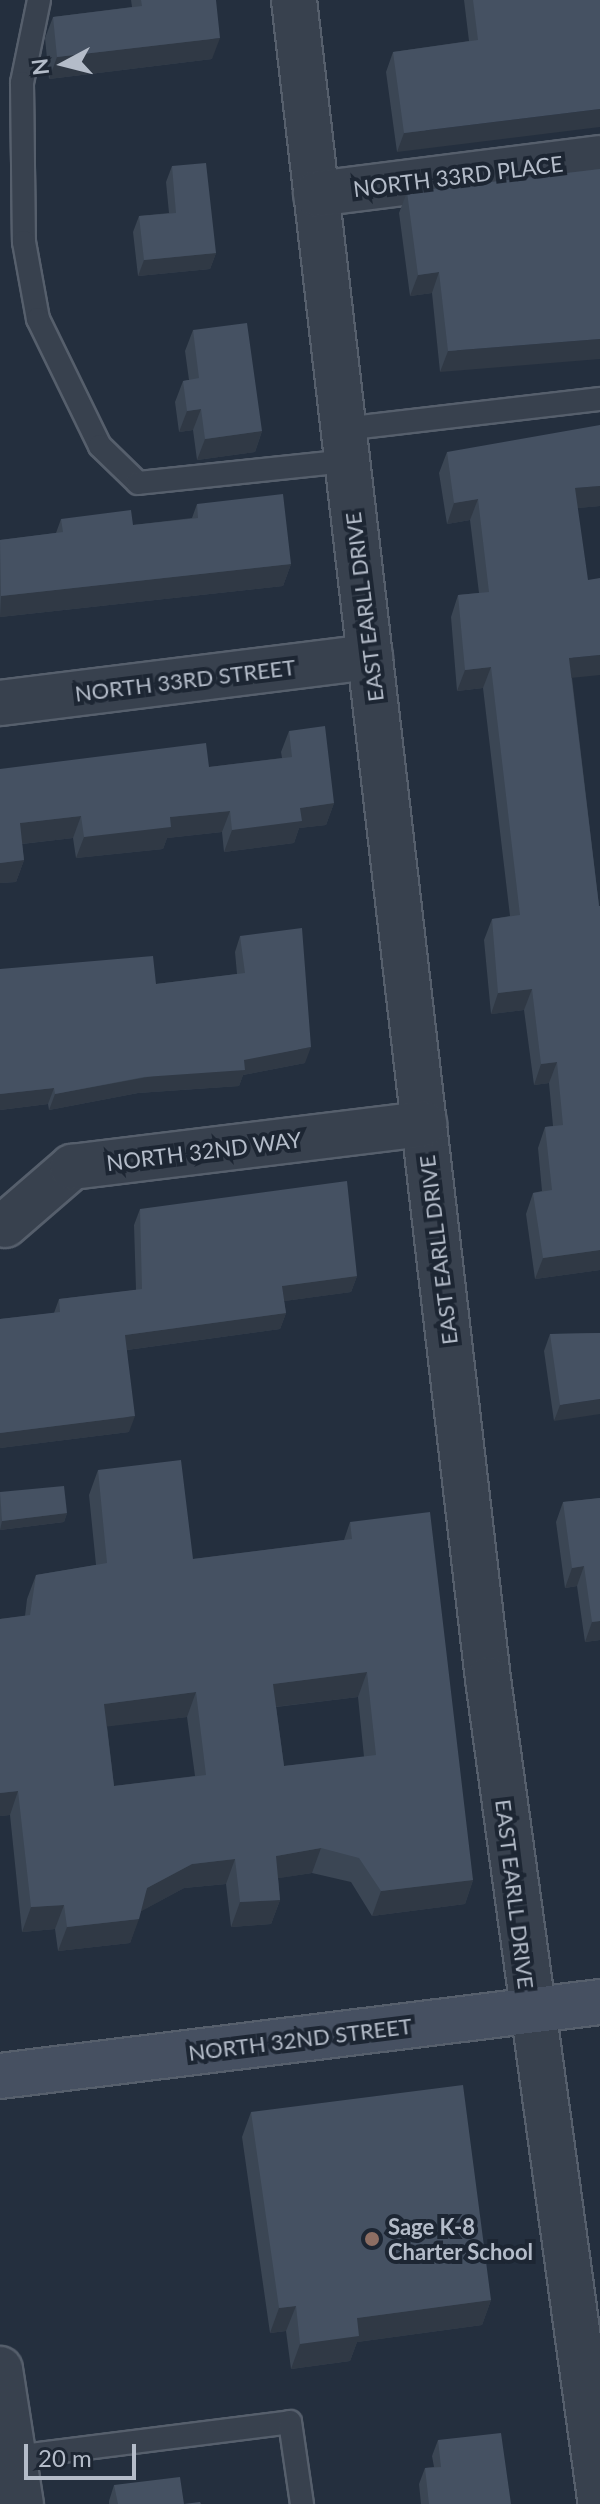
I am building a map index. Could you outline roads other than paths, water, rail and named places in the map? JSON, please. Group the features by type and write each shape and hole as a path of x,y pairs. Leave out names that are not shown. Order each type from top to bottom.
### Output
{"main road":[{"name":"NORTH 32ND STREET","path":"0,2076 600,2002"}],"street":[{"name":"EAST EARLL DRIVE","path":"294,0 530,2010 600,2499"},
{"name":"NORTH 33RD PLACE","path":"316,194 600,158"},
{"name":"NORTH 33RD STREET","path":"0,703 370,657"},
{"name":"NORTH 32ND WAY","path":"2,1224 72,1167 424,1124"},
{"path":"0,2369 7,2458 21,2504"}],"lane":[{"path":"39,0 22,83 24,242 38,319 100,446 138,483 600,399"},
{"path":"7,2458 290,2422 302,2504"}],"place":[{"name":"Sage K-8 Charter School","path":"372,2239"}]}
